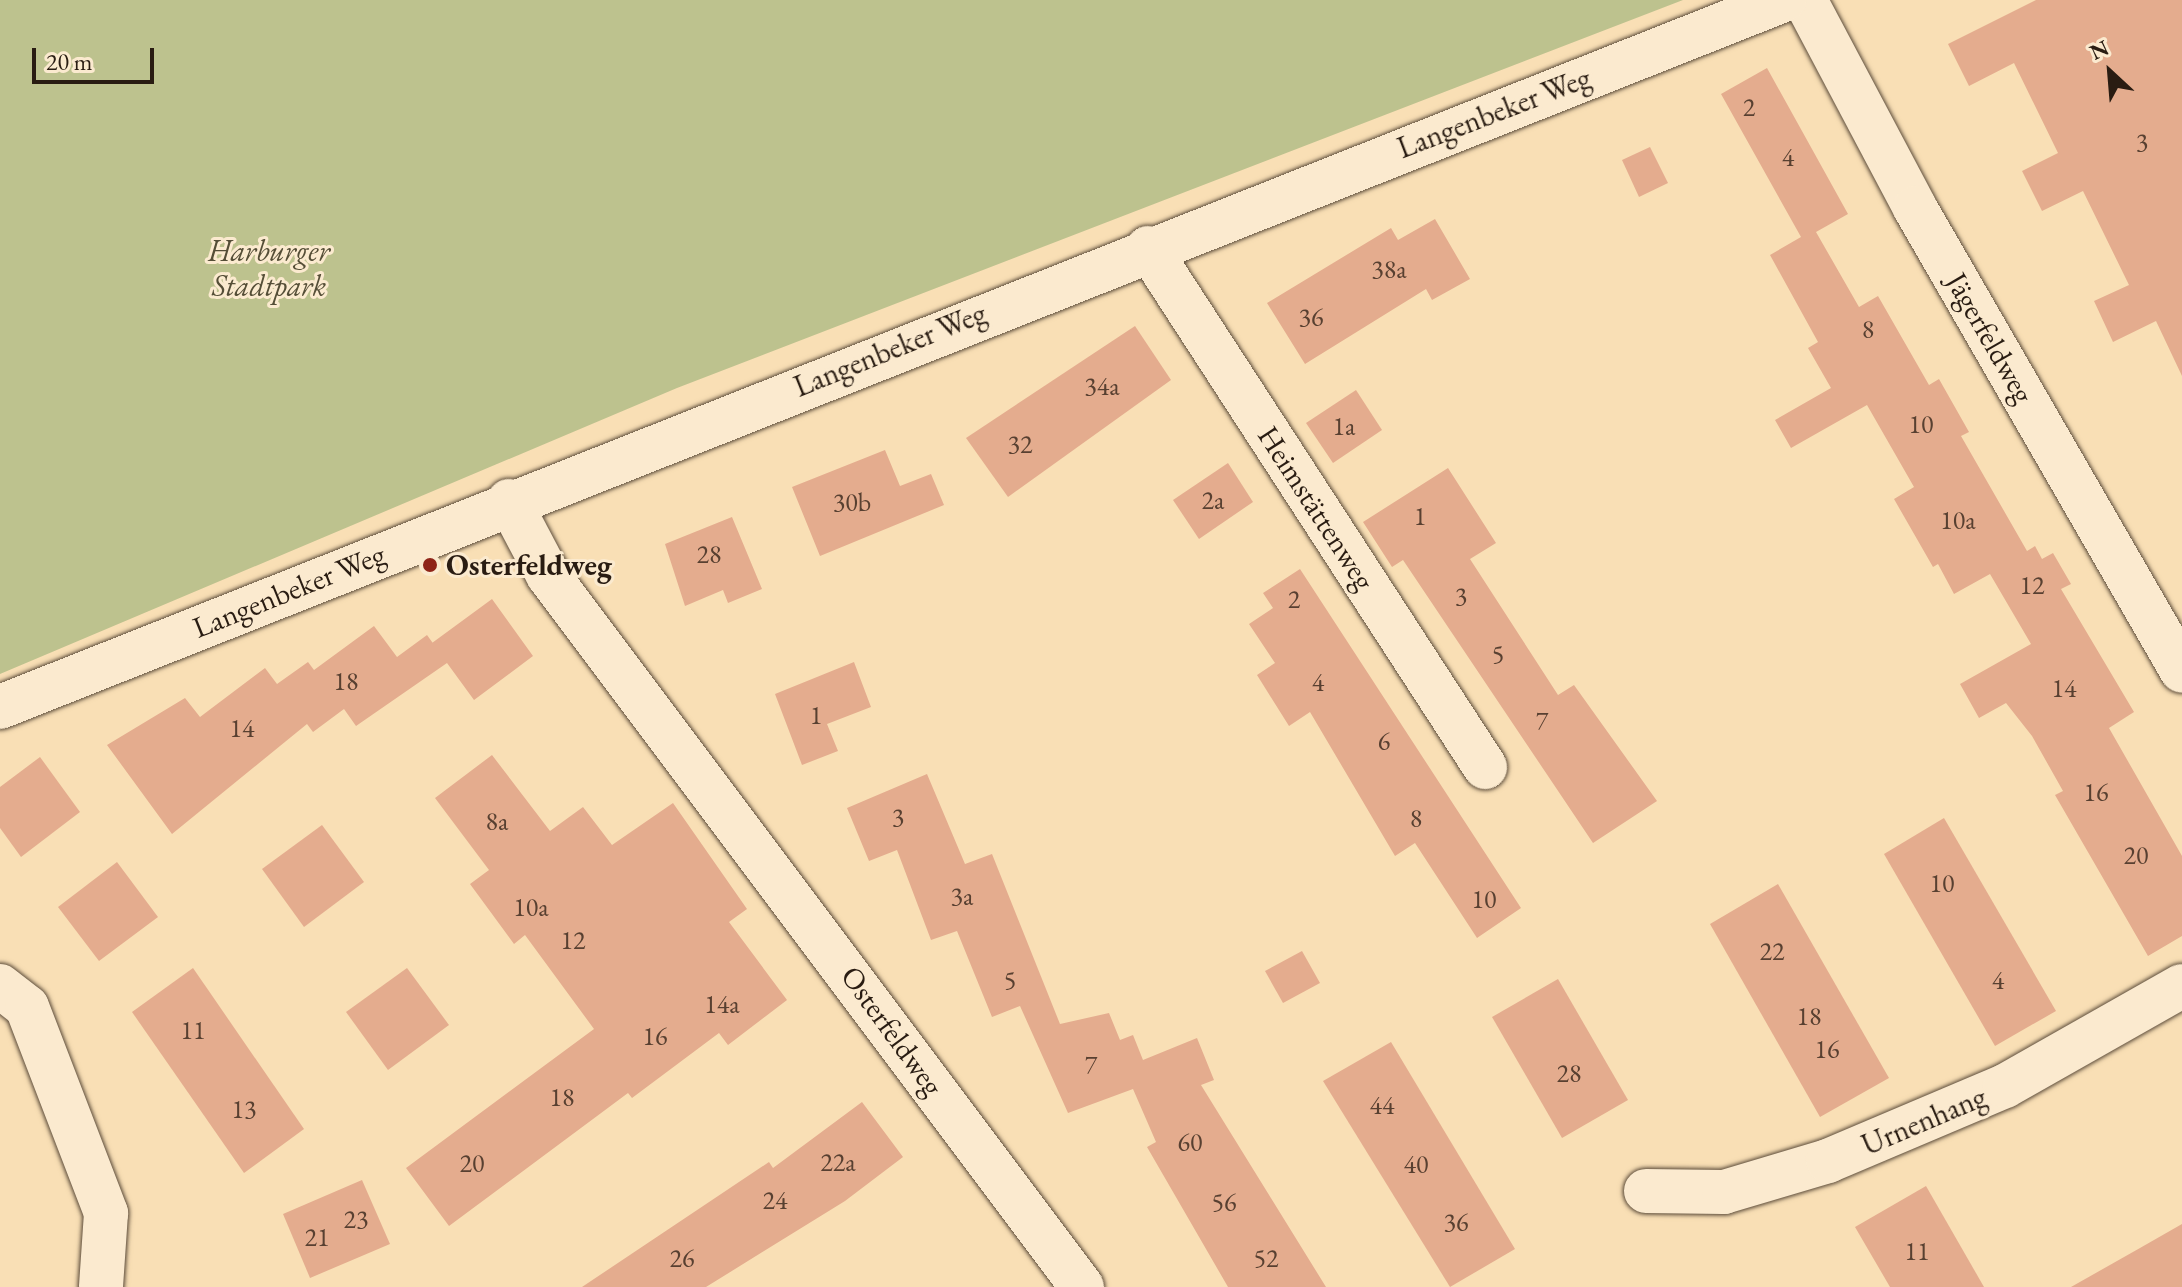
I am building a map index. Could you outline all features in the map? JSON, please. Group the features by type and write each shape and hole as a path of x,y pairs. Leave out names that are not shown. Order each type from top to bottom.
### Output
{"street":[{"name":"Langenbeker Weg","path":"0,707 509,501 1784,0"},
{"name":"Jägerfeldweg","path":"1805,0 1915,208 2182,671"},
{"name":"Heimstättenweg","path":"1148,248 1485,767"},
{"name":"Osterfeldweg","path":"509,501 548,575 1082,1287"},
{"path":"0,986 27,1007 106,1213 101,1287"},
{"name":"Urnenhang","path":"1646,1191 1724,1192 1828,1161 2005,1086 2182,986"}],"green space":[{"name":"Harburger Stadtpark","path":"0,0 1683,0 677,388 0,674"}],"building":[{"path":"2036,0 2182,0 2182,376 2156,321 2113,342 2094,301 2129,285 2083,191 2042,211 2022,171 2058,153 2014,63 1969,86 1948,44"},
{"path":"1767,68 1848,214 1816,232 1859,307 1878,296 1929,385 1939,379 1969,432 1961,436 2027,551 2035,546 2042,559 2053,553 2071,584 2061,589 2134,712 2109,728 2182,856 2182,936 2148,956 2055,795 2063,791 2032,736 2006,703 1979,718 1960,684 2031,644 1990,574 1954,594 1938,564 1933,567 1894,499 1914,487 1867,405 1791,448 1775,420 1831,388 1808,348 1818,342 1770,255 1801,237 1721,94"},
{"path":"1650,147 1668,183 1639,197 1622,160"},
{"path":"1435,219 1470,279 1432,300 1426,289 1305,364 1267,303 1391,228 1398,240"},
{"path":"1135,326 1171,380 1008,497 966,438"},
{"path":"1356,390 1382,430 1333,463 1306,423"},
{"path":"885,450 900,486 931,474 944,505 820,556 792,487"},
{"path":"1228,463 1253,502 1199,539 1173,500"},
{"path":"1448,468 1496,543 1470,559 1558,695 1574,685 1657,801 1593,843 1403,560 1392,567 1363,522"},
{"path":"732,517 762,589 728,603 723,590 685,606 665,544"},
{"path":"1300,569 1521,908 1477,938 1415,843 1395,856 1310,712 1289,726 1257,675 1275,663 1249,624 1273,608 1263,593"},
{"path":"492,599 533,656 474,700 447,663 356,726 344,709 313,732 307,724 172,834 107,745 185,698 200,717 265,668 277,684 308,662 314,670 374,626 397,657 427,635 433,643"},
{"path":"854,662 871,707 827,724 838,751 802,765 775,694"},
{"path":"492,755 550,831 583,807 612,845 673,803 747,909 729,922 787,1000 728,1045 719,1033 632,1098 628,1093 449,1226 406,1168 594,1029 525,935 514,944 470,884 489,870 435,798"},
{"path":"40,757 80,812 21,857 0,828 0,787"},
{"path":"927,774 965,864 992,854 1060,1024 1109,1013 1120,1040 1133,1035 1143,1060 1197,1038 1214,1080 1201,1085 1326,1287 1228,1287 1147,1147 1156,1142 1133,1089 1068,1113 1020,1006 992,1017 957,931 931,940 897,850 869,861 847,808"},
{"path":"1944,818 2056,1011 1995,1046 1884,854"},
{"path":"322,825 364,882 304,927 262,869"},
{"path":"117,862 158,917 99,961 58,907"},
{"path":"1778,884 1889,1078 1820,1117 1710,924"},
{"path":"1302,951 1320,983 1283,1003 1265,971"},
{"path":"193,968 304,1129 244,1173 132,1012"},
{"path":"407,968 449,1025 388,1070 346,1012"},
{"path":"1558,979 1628,1100 1562,1138 1492,1017"},
{"path":"1391,1042 1515,1249 1450,1287 1323,1081"},
{"path":"862,1102 903,1157 845,1201 706,1287 582,1287 769,1162 773,1168"},
{"path":"362,1180 390,1244 310,1278 283,1214"},
{"path":"1926,1186 1984,1287 1890,1287 1855,1227"},
{"path":"2182,1224 2182,1287 2071,1287 2140,1248"}],"place":[{"name":"Osterfeldweg","path":"430,565"}]}
